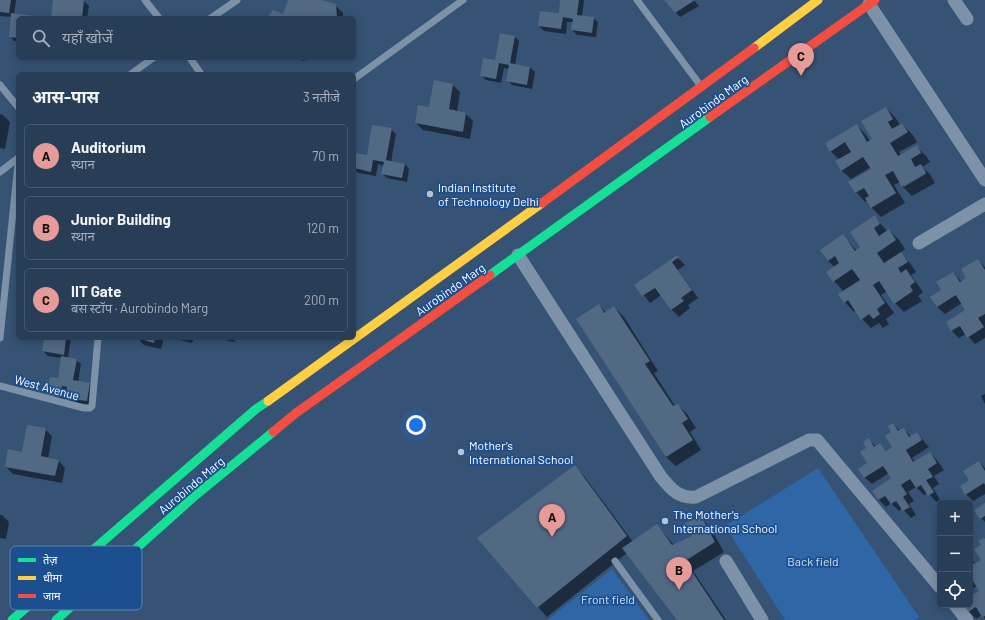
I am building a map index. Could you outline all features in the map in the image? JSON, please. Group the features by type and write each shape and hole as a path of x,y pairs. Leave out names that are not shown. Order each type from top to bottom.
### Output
{"highway":[{"name":"Aurobindo Marg","path":"356,337 702,87 818,0"},
{"name":"Aurobindo Marg","path":"139,546 196,495 296,413 872,2"},
{"name":"Aurobindo Marg","path":"98,546 256,409 352,340"},
{"name":"Aurobindo Marg","path":"12,620 24,610"},
{"name":"Aurobindo Marg","path":"56,620 67,610"}],"street":[{"path":"954,0 966,19"},
{"path":"872,2 985,180"},
{"path":"920,243 985,204"},
{"path":"518,255 661,477 674,492 684,497 696,497 809,440 816,440 937,583"},
{"path":"726,561 762,620"},
{"path":"957,608 967,620"}],"lane":[{"path":"145,0 157,16"},
{"path":"214,16 237,0"},
{"path":"356,78 463,0"},
{"path":"637,0 702,87"},
{"path":"134,72 150,60"},
{"path":"191,60 200,72"},
{"path":"0,85 16,105"},
{"path":"0,172 16,160"},
{"path":"0,338 16,183"},
{"name":"West Avenue","path":"0,386 84,408 90,408 92,406 98,340"},
{"path":"615,561 658,620"}],"green space":[{"name":"Back field","path":"818,468 919,617 915,620 785,620 725,526"},
{"name":"Front field","path":"612,569 649,620 547,620"}],"building":[{"path":"0,0 11,0 9,13 0,12"},
{"path":"53,0 84,0 82,16 51,16"},
{"path":"288,0 322,0 336,4 337,16 268,16 273,10 283,14"},
{"path":"560,0 579,0 577,15 594,17 592,33 571,30 573,19 563,17 561,29 538,26 540,11 559,13"},
{"path":"664,0 695,0 675,13"},
{"path":"11,13 34,16 16,16 16,38 9,37"},
{"path":"500,33 515,36 510,63 530,67 527,85 506,81 509,65 499,63 496,79 480,76 483,58 495,60"},
{"path":"434,80 453,84 449,109 466,113 463,132 415,123 418,105 429,107"},
{"path":"886,107 893,119 888,122 892,129 902,123 908,132 890,143 898,156 917,145 921,153 911,159 915,167 921,164 926,173 902,187 893,171 885,175 896,193 871,208 865,198 869,196 864,188 855,193 848,182 871,169 863,157 841,171 835,161 851,152 845,142 830,152 825,143 857,124 867,142 872,139 861,121"},
{"path":"372,125 392,128 386,160 405,164 402,178 381,174 384,162 373,160 371,172 356,168 356,153 367,155"},
{"path":"875,215 880,224 874,228 879,236 889,229 896,240 877,253 884,263 901,252 908,262 898,268 901,273 906,269 915,282 910,286 913,291 894,304 879,281 873,285 885,303 877,309 880,314 873,319 869,314 861,320 848,300 844,303 838,294 860,280 852,269 833,282 826,272 839,263 835,256 828,261 820,250 843,234 855,251 860,247 850,232"},
{"path":"677,255 679,257 672,262 692,290 681,298 684,301 671,310 655,288 642,296 634,285"},
{"path":"978,259 985,270 985,314 978,318 984,327 967,338 960,326 951,331 946,322 965,310 956,295 937,307 930,297 941,290 936,282 953,272 960,282 966,278 961,269"},
{"path":"599,304 604,313 614,306 650,361 645,364 673,406 678,404 688,419 682,423 693,440 666,457 576,319"},
{"path":"44,340 66,340 64,355 42,351"},
{"path":"144,340 155,340 154,343"},
{"path":"61,356 77,359 73,380 90,383 87,401 65,398 67,387 62,386 60,397 47,395 50,377 58,378"},
{"path":"893,423 898,431 904,428 909,437 917,432 922,440 906,450 913,462 930,452 937,463 928,469 933,477 926,480 934,492 928,496 921,485 916,488 910,479 901,485 907,494 903,497 910,507 903,511 896,501 891,504 885,496 878,500 872,491 891,478 883,466 864,478 858,469 867,463 860,452 866,448 863,442 869,438 874,447 880,443 886,451 892,447 885,436 891,432 888,426"},
{"path":"27,425 46,428 41,456 59,460 55,476 5,467 8,449 22,452"},
{"path":"979,461 985,471 985,485 984,483 965,495 960,486 969,480 963,471"},
{"path":"575,465 627,536 537,608 477,538"},
{"path":"985,503 985,516 980,519 974,510"},
{"path":"701,516 715,542 685,561 724,620 677,620 622,548 657,524 672,545 692,536 684,524"},
{"path":"984,538 985,539 985,616 982,617 976,607 968,612 966,608 973,608 973,594 979,591 973,581 973,562 974,564 981,560 974,549 981,545 978,541"}],"traffic: fast":[{"path":"490,275 710,117"},
{"path":"98,546 256,409 268,401"},
{"path":"139,546 196,495 273,432"},
{"path":"12,620 24,610"},
{"path":"56,620 67,610"}],"traffic: slow":[{"path":"754,48 818,0"},
{"path":"356,337 542,203"},
{"path":"268,401 352,340"}],"traffic: jam":[{"path":"710,117 875,0"},
{"path":"542,203 754,48"},
{"path":"273,432 296,413 490,275"}],"place":[{"name":"IIT Gate","path":"801,76"},
{"name":"Indian Institute of Technology Delhi","path":"430,194"},
{"name":"Mother's International School","path":"461,452"},
{"name":"The Mother's International School","path":"665,521"},
{"name":"Auditorium","path":"552,537"},
{"name":"Junior Building","path":"679,590"}]}
